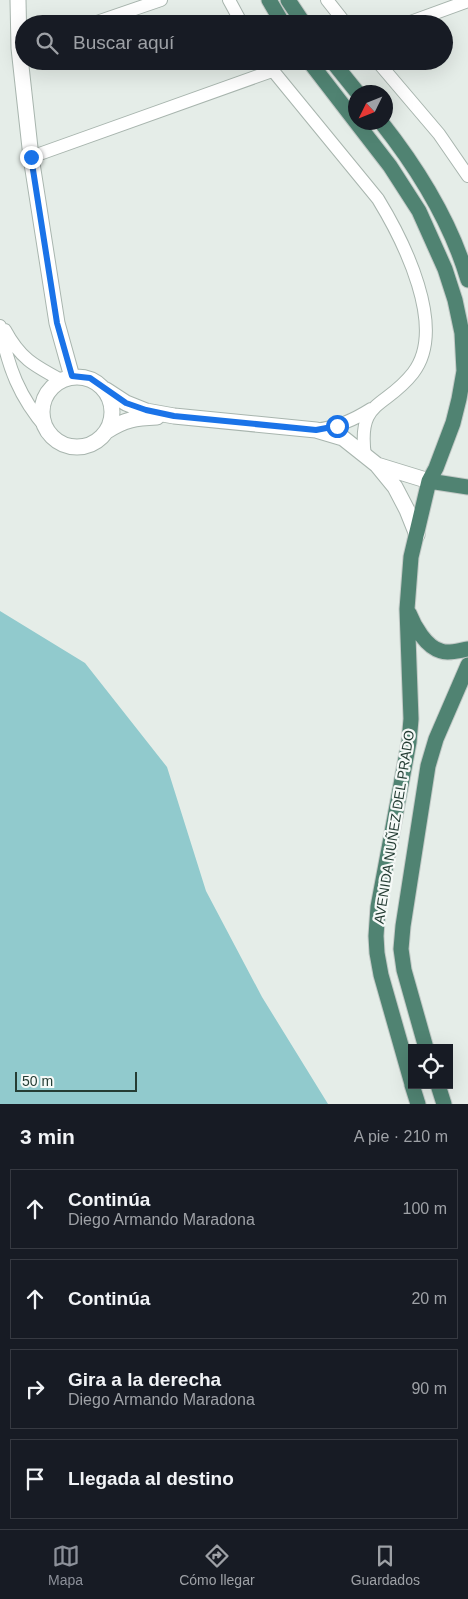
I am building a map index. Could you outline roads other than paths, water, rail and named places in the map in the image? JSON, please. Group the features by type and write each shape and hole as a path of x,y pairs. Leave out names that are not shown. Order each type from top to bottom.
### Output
{"highway":[{"path":"269,0 278,15"},
{"path":"288,0 298,15"},
{"name":"AVENIDA NUÑEZ DEL PRADO","path":"316,70 348,112"},
{"path":"339,70 351,85"},
{"name":"AVENIDA NUÑEZ DEL PRADO","path":"362,130 390,166 418,211 445,269 457,308 462,333 464,371 453,423 429,481 411,557 407,609 411,719 409,742 378,907 376,936 381,975 408,1071"},
{"path":"387,130 419,173 448,224 468,280"},
{"path":"429,481 468,487"},
{"path":"407,609 420,634 441,651 457,651 468,648"},
{"name":"AVENIDA NUÑEZ DEL PRADO","path":"425,1044 404,970 401,948 402,926 428,766 436,739 468,666"},
{"name":"AVENIDA NUÑEZ DEL PRADO","path":"413,1089 418,1104"},
{"path":"439,1089 444,1104"}],"street":[{"path":"18,0 19,15"},
{"path":"118,15 162,0"},
{"path":"230,0 238,15"},
{"path":"327,0 339,15"},
{"path":"431,15 468,2"},
{"path":"23,70 31,157 66,378"},
{"path":"31,157 259,70"},
{"path":"272,70 378,199 399,239 424,306 426,333 421,357 413,372 398,389 374,408 354,420 316,430"},
{"path":"386,70 439,134 467,173"},
{"path":"0,322 11,342 25,359 66,378 90,378 126,403 146,410 174,416 316,430 343,438 371,460 394,486 407,510 417,535"},
{"path":"0,326 4,350 13,376 26,402 46,429 61,443 71,447 82,447 100,439 107,431 120,423 135,418 174,416"},
{"path":"46,429 42,418 45,396 52,387 66,378"},
{"path":"106,390 113,415 107,431"},
{"path":"374,408 366,418 362,437 371,460 429,481"}],"water":[{"path":"0,611 85,663 167,767 206,891 262,997 328,1104 0,1104"}]}
